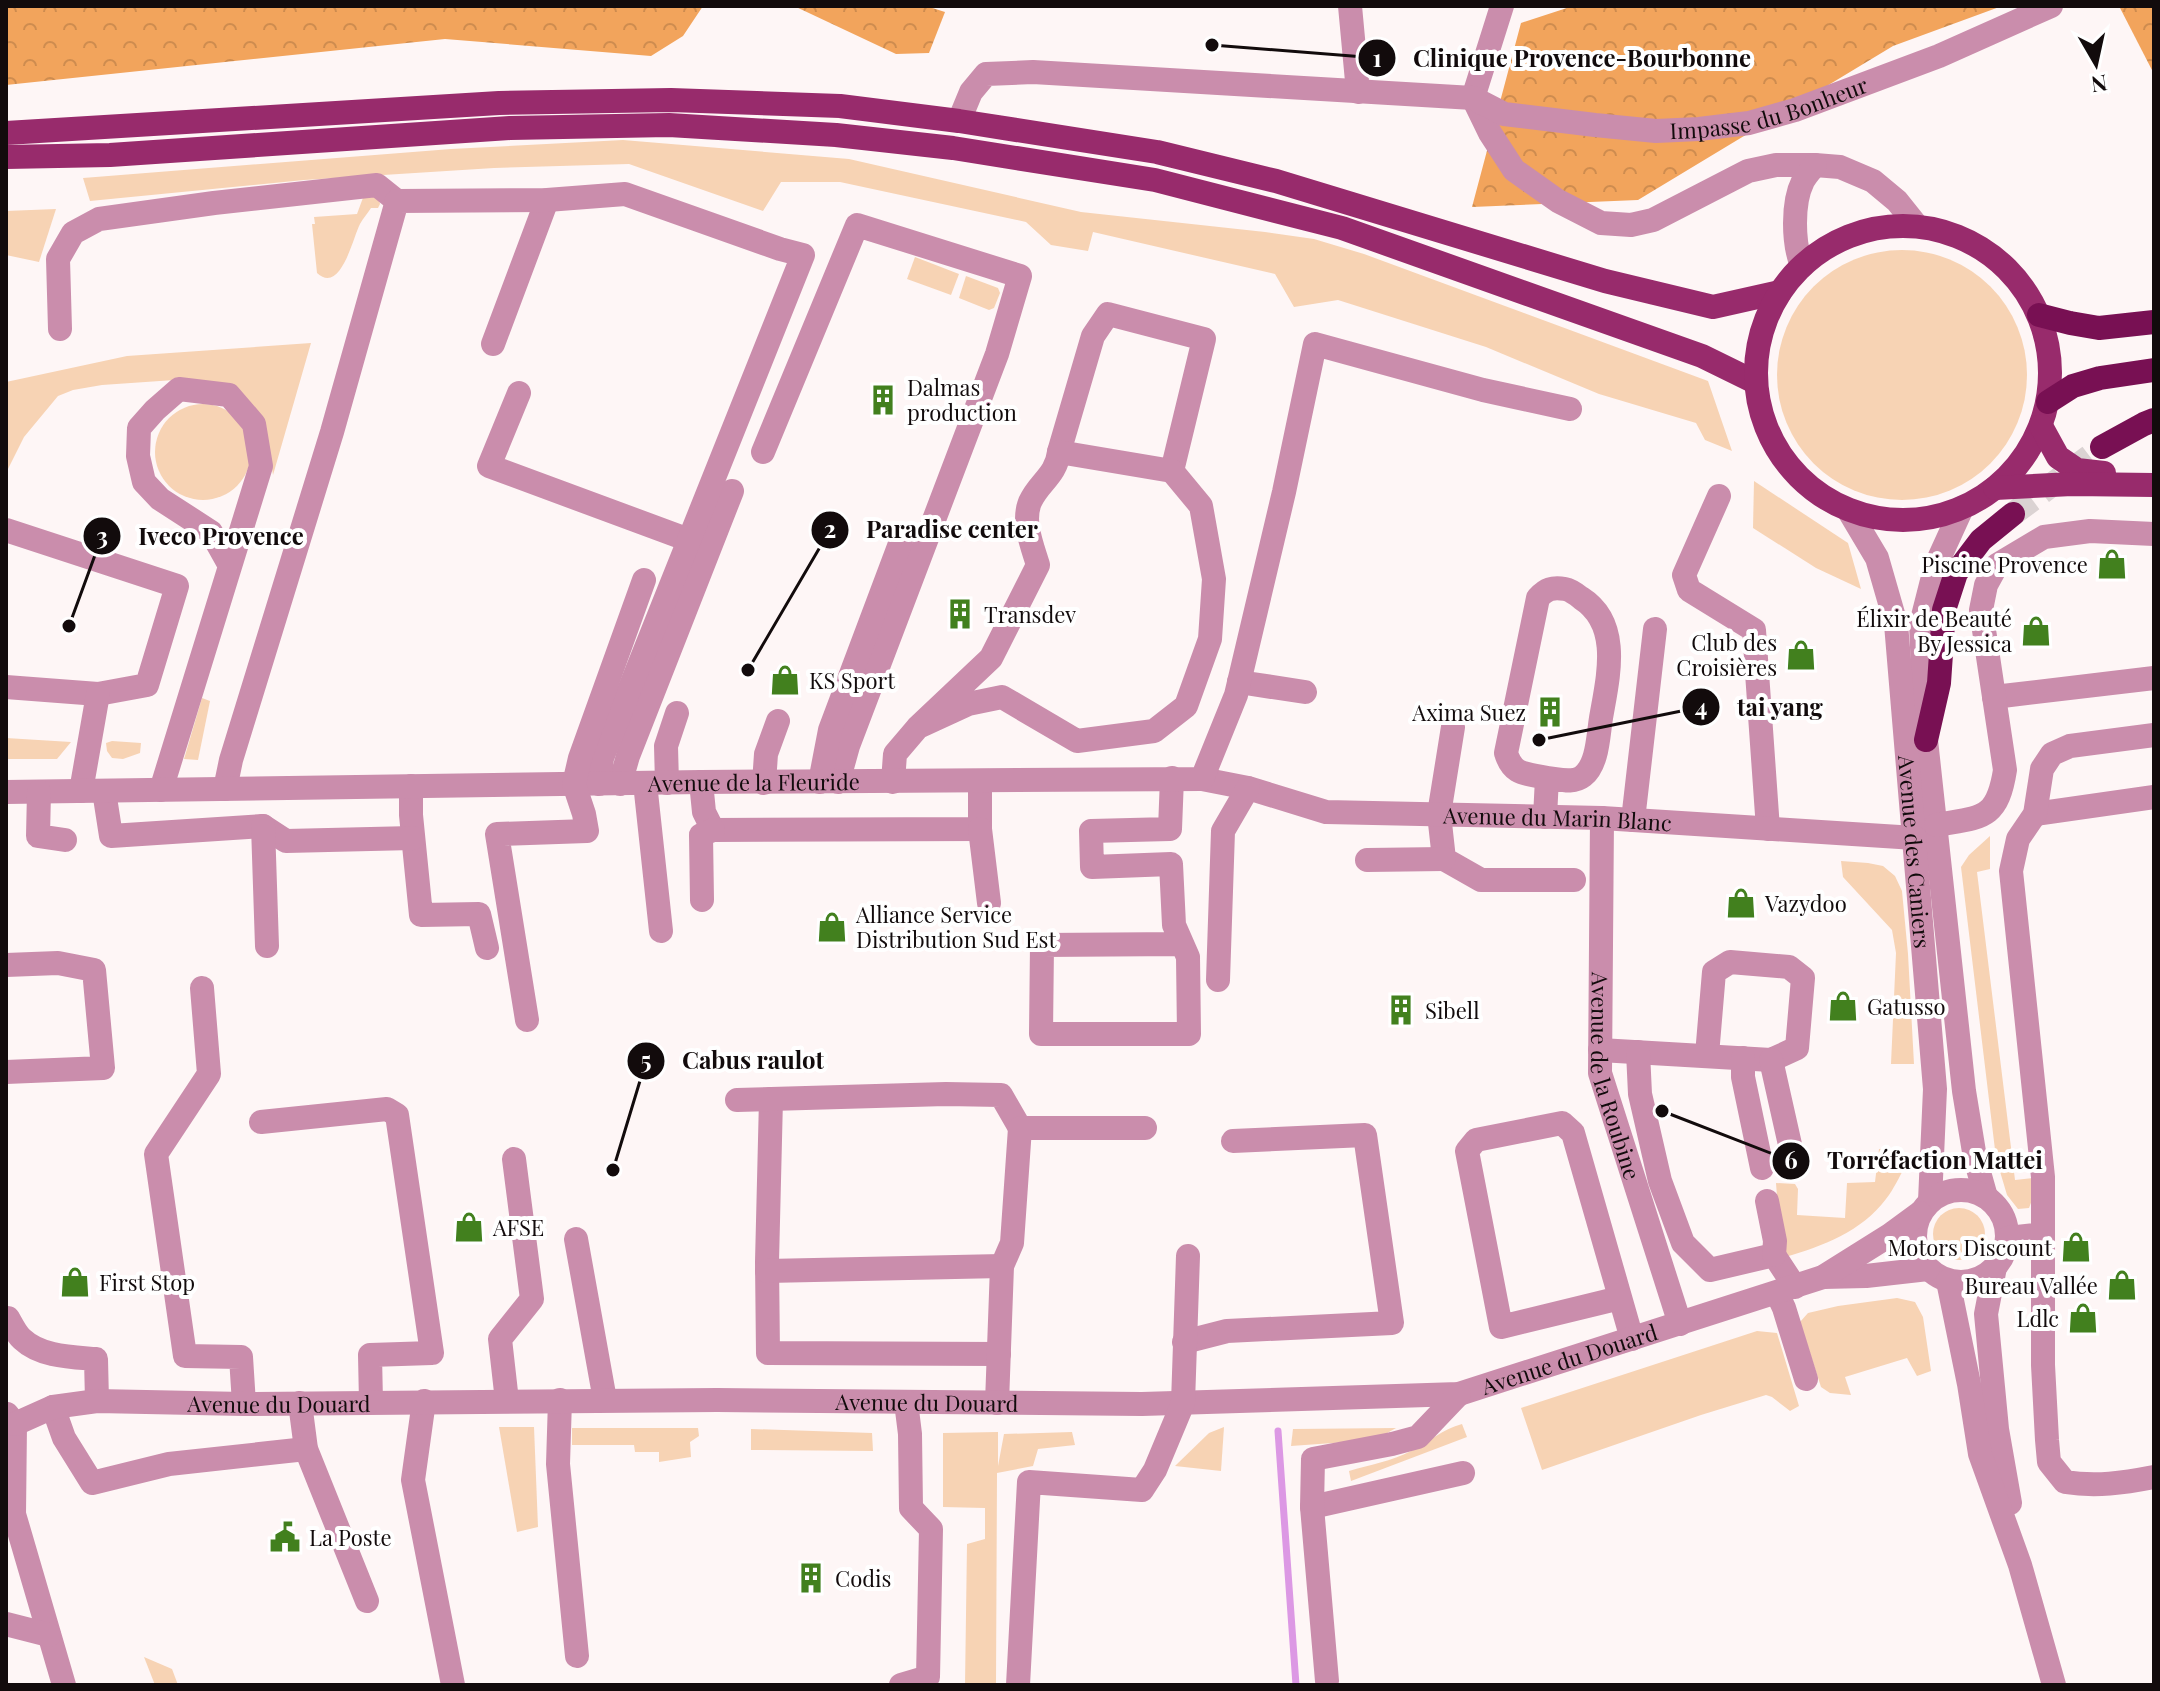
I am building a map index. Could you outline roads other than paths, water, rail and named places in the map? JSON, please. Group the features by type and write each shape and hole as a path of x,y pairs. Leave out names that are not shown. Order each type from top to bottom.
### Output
{"highway":[{"path":"2039,315 2099,328 2154,322"},
{"path":"2048,402 2073,386 2100,378 2154,370"},
{"path":"2102,447 2154,420"},
{"path":"1926,740 1939,683 1944,610 1956,573 1981,540 2013,514"}],"main road":[{"path":"6,133 499,103 671,100 840,106 1157,152 1276,181 1605,281 1713,307 1780,292"},
{"path":"6,157 110,155 510,128 669,125 836,135 953,148 1155,180 1342,228 1702,356 1755,382"},
{"path":"1917,226 1968,240 2010,271 2039,315 2050,358 2048,402 2041,426 2011,474 1962,508 1917,520 1894,521 1849,511 1808,487 1791,470 1766,429 1755,382 1757,351 1765,320 1780,292 1802,266 1827,247 1855,234 1886,227 1917,226"},
{"path":"2041,426 2058,457 2077,470 2154,478"},
{"path":"1995,488 2072,484 2154,485"}],"street":[{"path":"1350,6 1358,92"},
{"path":"1502,6 1473,98 1490,133 1514,170 1558,201 1601,223 1631,225 1653,220 1748,171 1776,165 1815,165 1840,167 1873,181 1897,201 1917,226"},
{"name":"Impasse du Bonheur","path":"1473,98 1504,114 1610,127 1656,131 1749,123 1795,110 1939,56 2051,6"},
{"path":"959,121 971,92 986,74 1033,72 1473,98"},
{"path":"1802,266 1796,251 1796,201 1803,180 1815,165"},
{"path":"60,329 58,259 73,233 99,219 377,185 397,201 547,200 625,194 803,255 602,758 633,783"},
{"path":"493,344 547,200"},
{"path":"225,789 231,760 332,432 397,201"},
{"path":"763,452 857,225 1020,276 997,354 848,746 829,782"},
{"path":"893,782 895,754 918,727 991,658 1038,565 1027,524 1031,502 1058,464 1093,336 1108,314 1204,339 1172,471"},
{"path":"1202,779 1236,695 1315,344 1483,390 1570,409"},
{"path":"161,790 261,466 254,424 229,395 179,389 139,428 138,456 144,482 160,499 211,532 230,566"},
{"path":"519,393 489,466 689,540"},
{"path":"918,727 968,704 1002,697 1077,741 1154,731 1186,706 1210,639 1214,579 1201,506 1172,471 1059,452"},
{"path":"661,931 628,756 732,491"},
{"path":"1719,496 1684,575 1689,590 1754,630 1768,829"},
{"name":"Avenue des Caniers","path":"1925,1207 1935,1089 1921,624 1936,565 1962,508"},
{"name":"Avenue des Caniers","path":"1849,511 1877,558 1896,624 1964,1091 1975,1158 1986,1197"},
{"path":"6,530 177,586 147,685 98,694 6,687"},
{"name":"Avenue du Marin Blanc","path":"1202,779 1248,788 1326,812 1602,818 1768,829 1926,832 1991,810 2001,794 2005,770 1981,610 1986,585 1997,565 2044,537 2090,531 2154,534"},
{"path":"829,782 830,730 901,541"},
{"path":"527,1020 497,834 587,831 574,784 580,758 644,580"},
{"path":"1553,588 1569,590 1591,604 1605,628 1610,650 1595,756 1585,775 1574,781 1547,778 1517,772 1509,764 1506,753 1538,598 1544,591 1553,588"},
{"path":"1633,820 1655,629"},
{"path":"1994,697 2154,678"},
{"path":"1239,682 1305,692"},
{"path":"98,694 92,791 111,836 263,826 286,841 413,838"},
{"path":"633,783 666,746 677,713"},
{"path":"764,783 766,754 778,721"},
{"path":"1444,859 1439,814 1453,727"},
{"path":"2154,735 2070,746 2052,754 2042,769 2035,814 2018,839 2011,871 2043,1177 2043,1365 2049,1462 2065,1482 2077,1484 2110,1485 2154,1477"},
{"path":"1172,778 1170,829 1174,925 1188,957 1189,1034 1041,1034 1042,945 1182,944"},
{"path":"1545,817 1547,778"},
{"name":"Avenue de la Fleuride","path":"6,792 701,782 1202,779"},
{"path":"980,781 980,829 989,903"},
{"path":"701,782 704,812 713,830"},
{"path":"411,786 421,915 479,914 487,948"},
{"path":"1218,980 1223,831 1248,788"},
{"path":"39,792 38,836 65,840"},
{"path":"2035,814 2154,797"},
{"name":"Avenue de la Roubine","path":"1602,818 1600,1073 1680,1324"},
{"path":"263,826 267,946"},
{"path":"702,900 701,835 713,830 980,829"},
{"path":"1170,829 1091,831 1091,855 1092,867 1171,864"},
{"path":"1367,860 1444,859 1481,880 1574,880"},
{"path":"1600,1050 1771,1060 1797,1048 1803,978 1789,967 1730,962 1714,972 1707,1055"},
{"path":"6,965 58,963 94,970 103,1068 6,1072"},
{"path":"202,988 209,1074 156,1154 185,1356 241,1357 244,1404"},
{"path":"1638,1052 1640,1094 1656,1167 1683,1243 1710,1270 1774,1255"},
{"path":"1743,1058 1743,1077 1762,1168"},
{"path":"1771,1060 1795,1167"},
{"path":"737,1100 1001,1095 1020,1128 1012,1243 1002,1266 997,1403"},
{"path":"771,1099 768,1353 999,1354"},
{"path":"261,1122 387,1109 397,1115 432,1353 370,1355 371,1402"},
{"path":"1620,1298 1501,1327 1467,1151 1476,1140 1562,1123 1573,1133 1632,1339"},
{"path":"1020,1128 1145,1128"},
{"path":"1184,1342 1227,1331 1392,1323 1365,1135 1233,1141"},
{"path":"507,1401 500,1339 532,1299 514,1159"},
{"path":"1957,1189 1986,1197 1998,1208 2005,1222 2008,1238 2004,1253 1995,1267 1974,1281 1961,1283 1938,1275 1919,1257 1914,1242 1916,1224 1925,1207 1943,1193 1957,1189"},
{"path":"1767,1201 1775,1241 1774,1255 1786,1290 1784,1308 1806,1379"},
{"name":"Avenue du Douard","path":"9,1419 53,1407 97,1401 244,1404 605,1400 1142,1404 1459,1394 1823,1277 1890,1235 1925,1207"},
{"path":"2008,1238 2043,1234"},
{"path":"576,1239 605,1400"},
{"path":"1018,1685 1029,1482 1142,1490 1155,1470 1183,1403 1188,1256"},
{"path":"767,1271 1002,1266"},
{"path":"1995,1267 1986,1314 1997,1429 2020,1565"},
{"path":"1938,1275 1969,1384 1980,1454 2020,1565 2054,1685"},
{"name":"Avenue du Douard","path":"1823,1277 1938,1275"},
{"path":"8,1318 21,1339 31,1346 62,1357 96,1359 97,1401"},
{"path":"1327,1681 1312,1507 1313,1459 1418,1437 1459,1394"},
{"path":"560,1400 558,1464 577,1656"},
{"path":"424,1401 413,1480 453,1685"},
{"path":"901,1685 931,1681 931,1529 911,1508 910,1434 906,1402"},
{"path":"300,1403 306,1449 367,1601"},
{"path":"53,1407 64,1438 92,1483 169,1464 306,1449"},
{"path":"9,1419 14,1553 49,1635 64,1685"},
{"path":"1312,1507 1463,1473"},
{"path":"6,1624 49,1635"}],"waterway":[{"path":"1278,1431 1296,1685"}],"tunnel":[{"path":"2013,514 2102,447"}],"place":[{"name":"Clinique Provence-Bourbonne","path":"1212,45"},
{"name":"Dalmas production","path":"883,400"},
{"name":"Piscine Provence","path":"2112,564"},
{"name":"Transdev","path":"960,614"},
{"name":"Iveco Provence","path":"69,626"},
{"name":"Élixir de Beauté By Jessica","path":"2036,631"},
{"name":"Club des Croisières","path":"1801,655"},
{"name":"Paradise center","path":"748,670"},
{"name":"KS Sport","path":"785,680"},
{"name":"Axima Suez","path":"1550,712"},
{"name":"tai yang","path":"1539,740"},
{"name":"Vazydoo","path":"1741,903"},
{"name":"Alliance Service Distribution Sud Est","path":"832,927"},
{"name":"Gatusso","path":"1843,1006"},
{"name":"Sibell","path":"1401,1010"},
{"name":"Torréfaction Mattei","path":"1662,1111"},
{"name":"Cabus raulot","path":"613,1170"},
{"name":"AFSE","path":"469,1227"},
{"name":"Motors Discount","path":"2076,1247"},
{"name":"First Stop","path":"75,1282"},
{"name":"Bureau Vallée","path":"2122,1285"},
{"name":"Ldlc","path":"2083,1318"},
{"name":"La Poste","path":"285,1537"},
{"name":"Codis","path":"811,1578"}]}
